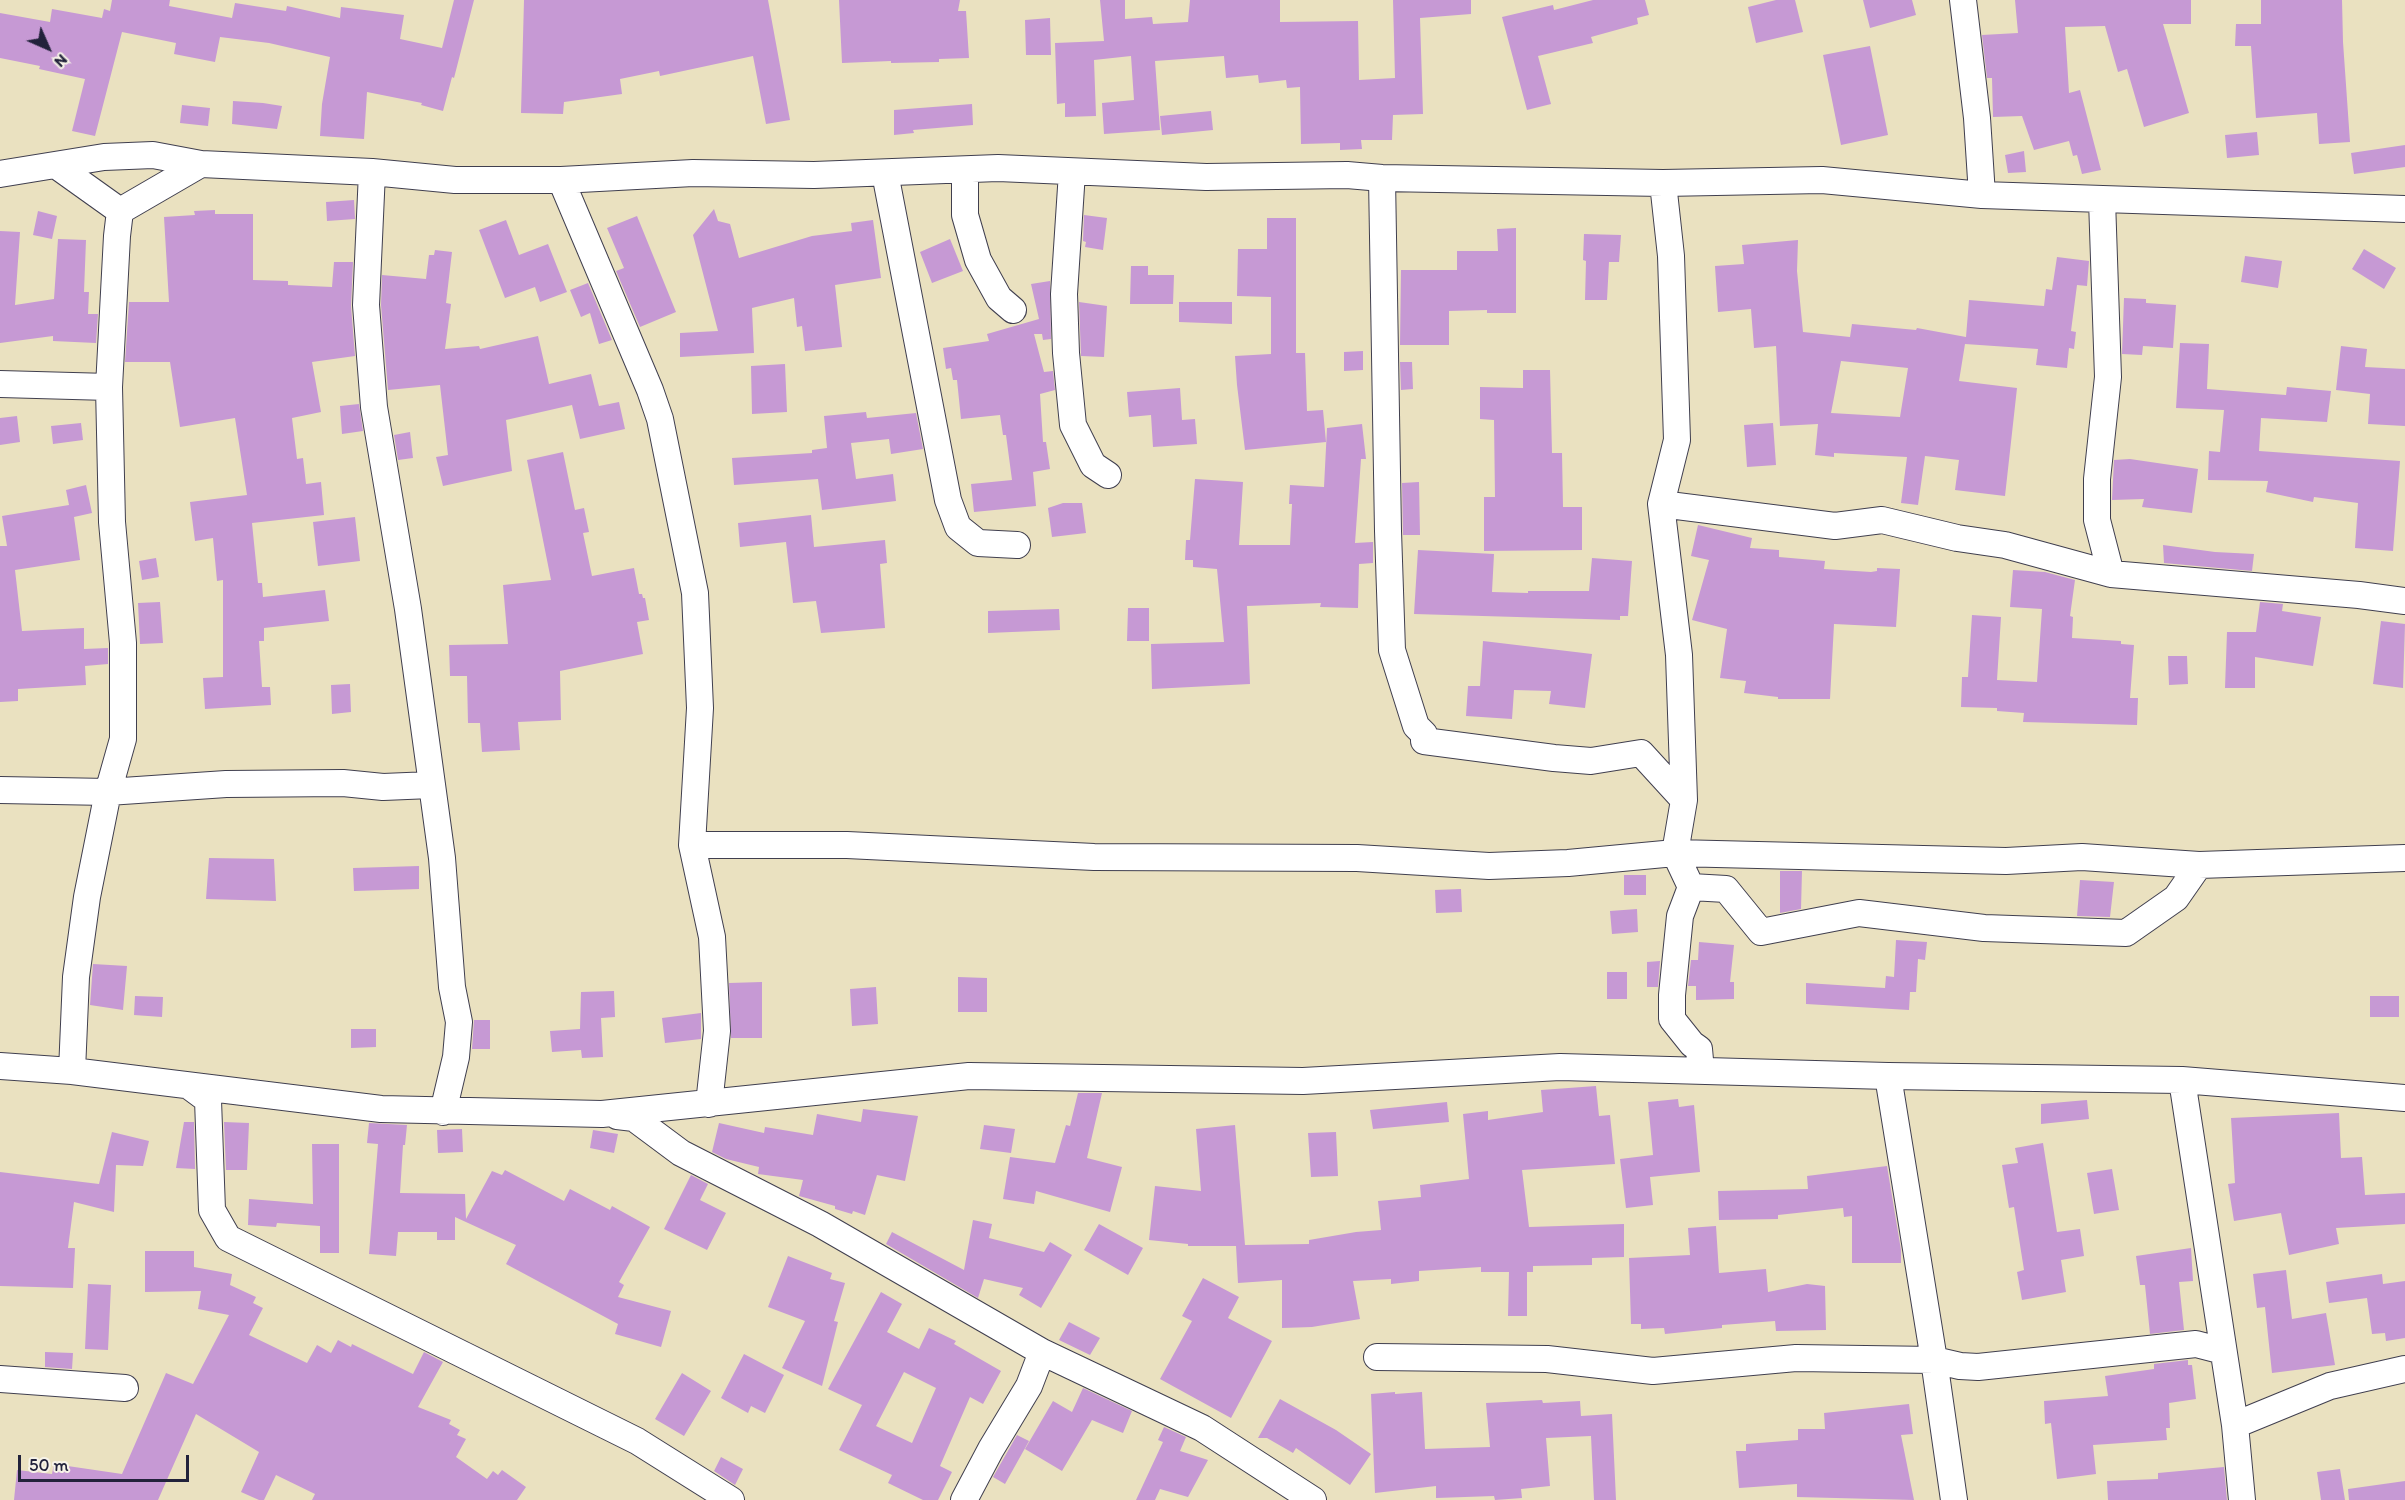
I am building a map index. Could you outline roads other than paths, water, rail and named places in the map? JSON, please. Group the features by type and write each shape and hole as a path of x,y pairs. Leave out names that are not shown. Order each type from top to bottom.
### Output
{"street":[{"path":"1963,0 1977,118 1982,195"},
{"path":"0,174 104,157 153,155 201,164 372,172 455,180 561,180 693,172 814,175 998,168 1206,177 1347,175 1382,178 1663,183 1822,180 1982,195 2405,209"},
{"path":"120,211 201,164"},
{"path":"57,166 120,211"},
{"path":"965,170 965,214 978,260 999,298 1013,310"},
{"path":"1072,171 1064,294 1066,353 1073,425 1093,465 1108,475"},
{"path":"372,172 366,305 374,407 408,609 442,858 452,987 459,1022 456,1057 443,1112"},
{"path":"885,172 948,500 958,527 978,543 1017,545"},
{"path":"1382,178 1392,650 1416,726 1424,734 1424,741 1554,758 1591,761 1641,753 1684,800"},
{"path":"561,180 650,390 660,419 695,593 700,708 692,845 712,937 717,1031 710,1104"},
{"path":"1663,183 1671,256 1677,440 1661,504 1679,655 1684,800 1675,853 1692,887 1680,916 1672,995 1672,1019 1692,1044 1699,1048 1701,1071"},
{"path":"2102,200 2108,377 2097,478 2097,520 2111,574"},
{"path":"72,1071 76,977 87,897 108,792 123,739 123,643 112,522 109,387 120,211"},
{"path":"0,384 109,387"},
{"path":"1661,504 1835,526 1882,520 1957,538 2005,545 2111,574 2405,601"},
{"path":"0,790 108,792 226,784 343,783 383,787 431,785"},
{"path":"692,845 847,845 1094,857 1357,858 1489,866 1568,863 1675,853 2006,861 2082,856 2199,864 2405,858"},
{"path":"1692,887 1726,889 1761,932 1859,913 1984,928 2126,933 2176,898 2199,864"},
{"path":"0,1066 72,1071 381,1109 443,1112 602,1114 969,1076 1303,1081 1560,1067 1888,1076 2182,1080 2405,1098"},
{"path":"1888,1076 1934,1359 1954,1500"},
{"path":"2182,1080 2235,1425 2242,1500"},
{"path":"189,1086 208,1100 212,1210 228,1238 637,1442 731,1500"},
{"path":"602,1114 634,1118 681,1153 820,1224 1042,1352 1202,1428 1313,1500"},
{"path":"1377,1357 1547,1359 1653,1371 1796,1358 1934,1359 1960,1366 1978,1367 2196,1344 2223,1351"},
{"path":"964,1500 991,1449 1029,1386 1042,1352"},
{"path":"2235,1425 2330,1386 2405,1369"},
{"path":"0,1379 125,1388"}]}
